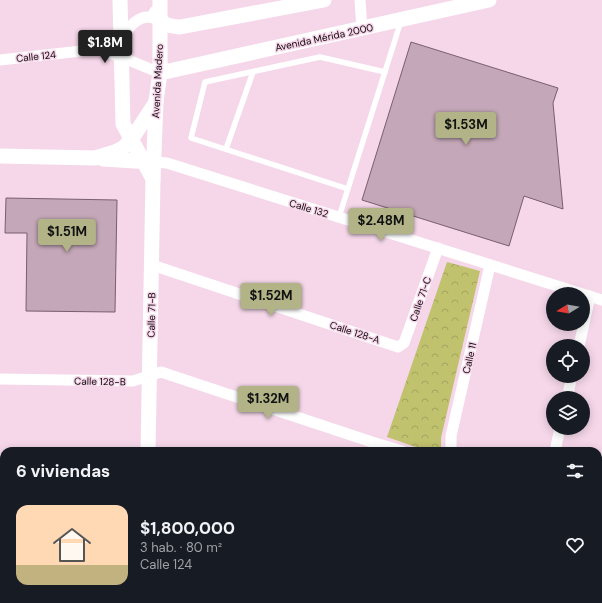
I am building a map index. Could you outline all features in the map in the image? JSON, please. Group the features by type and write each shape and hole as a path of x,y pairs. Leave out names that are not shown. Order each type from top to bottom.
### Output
{"main road":[{"path":"120,0 123,124 131,140 148,162"},
{"path":"149,0 160,20 166,25 180,27 324,0"},
{"name":"Avenida Madero","path":"148,162 160,73 160,0"},
{"name":"Avenida Mérida 2000","path":"160,73 489,0"},
{"path":"95,158 123,148 131,140 156,101"},
{"path":"0,156 95,158 148,162"},
{"name":"Calle 71-B","path":"148,162 153,180 148,447"}],"street":[{"path":"360,0 362,29"},
{"path":"121,39 140,19 148,17 160,20"},
{"name":"Calle 124","path":"0,60 96,50 112,46 121,39"},
{"name":"Calle 124","path":"96,50 121,57 160,73"},
{"name":"Calle 132","path":"148,162 166,163 561,287"},
{"name":"Calle 71-C","path":"398,347 404,343 438,248"},
{"name":"Calle 128-A","path":"152,265 398,347"},
{"name":"Calle 11","path":"451,447 451,436 490,265"},
{"name":"Calle 132","path":"590,296 602,300"},
{"name":"Calle 128-B","path":"0,379 133,381 161,372 370,447"},
{"path":"555,447 558,435"}],"lane":[{"path":"339,217 401,20"},
{"path":"348,189 191,138 205,82 320,57 385,72"},
{"path":"226,149 253,72"}],"green space":[{"path":"447,262 480,271 441,438 441,447 416,447 387,437"}],"building":[{"path":"411,42 558,88 553,103 563,209 524,196 509,246 362,200"},
{"path":"6,198 117,200 115,312 26,311 27,233 5,233"}]}
